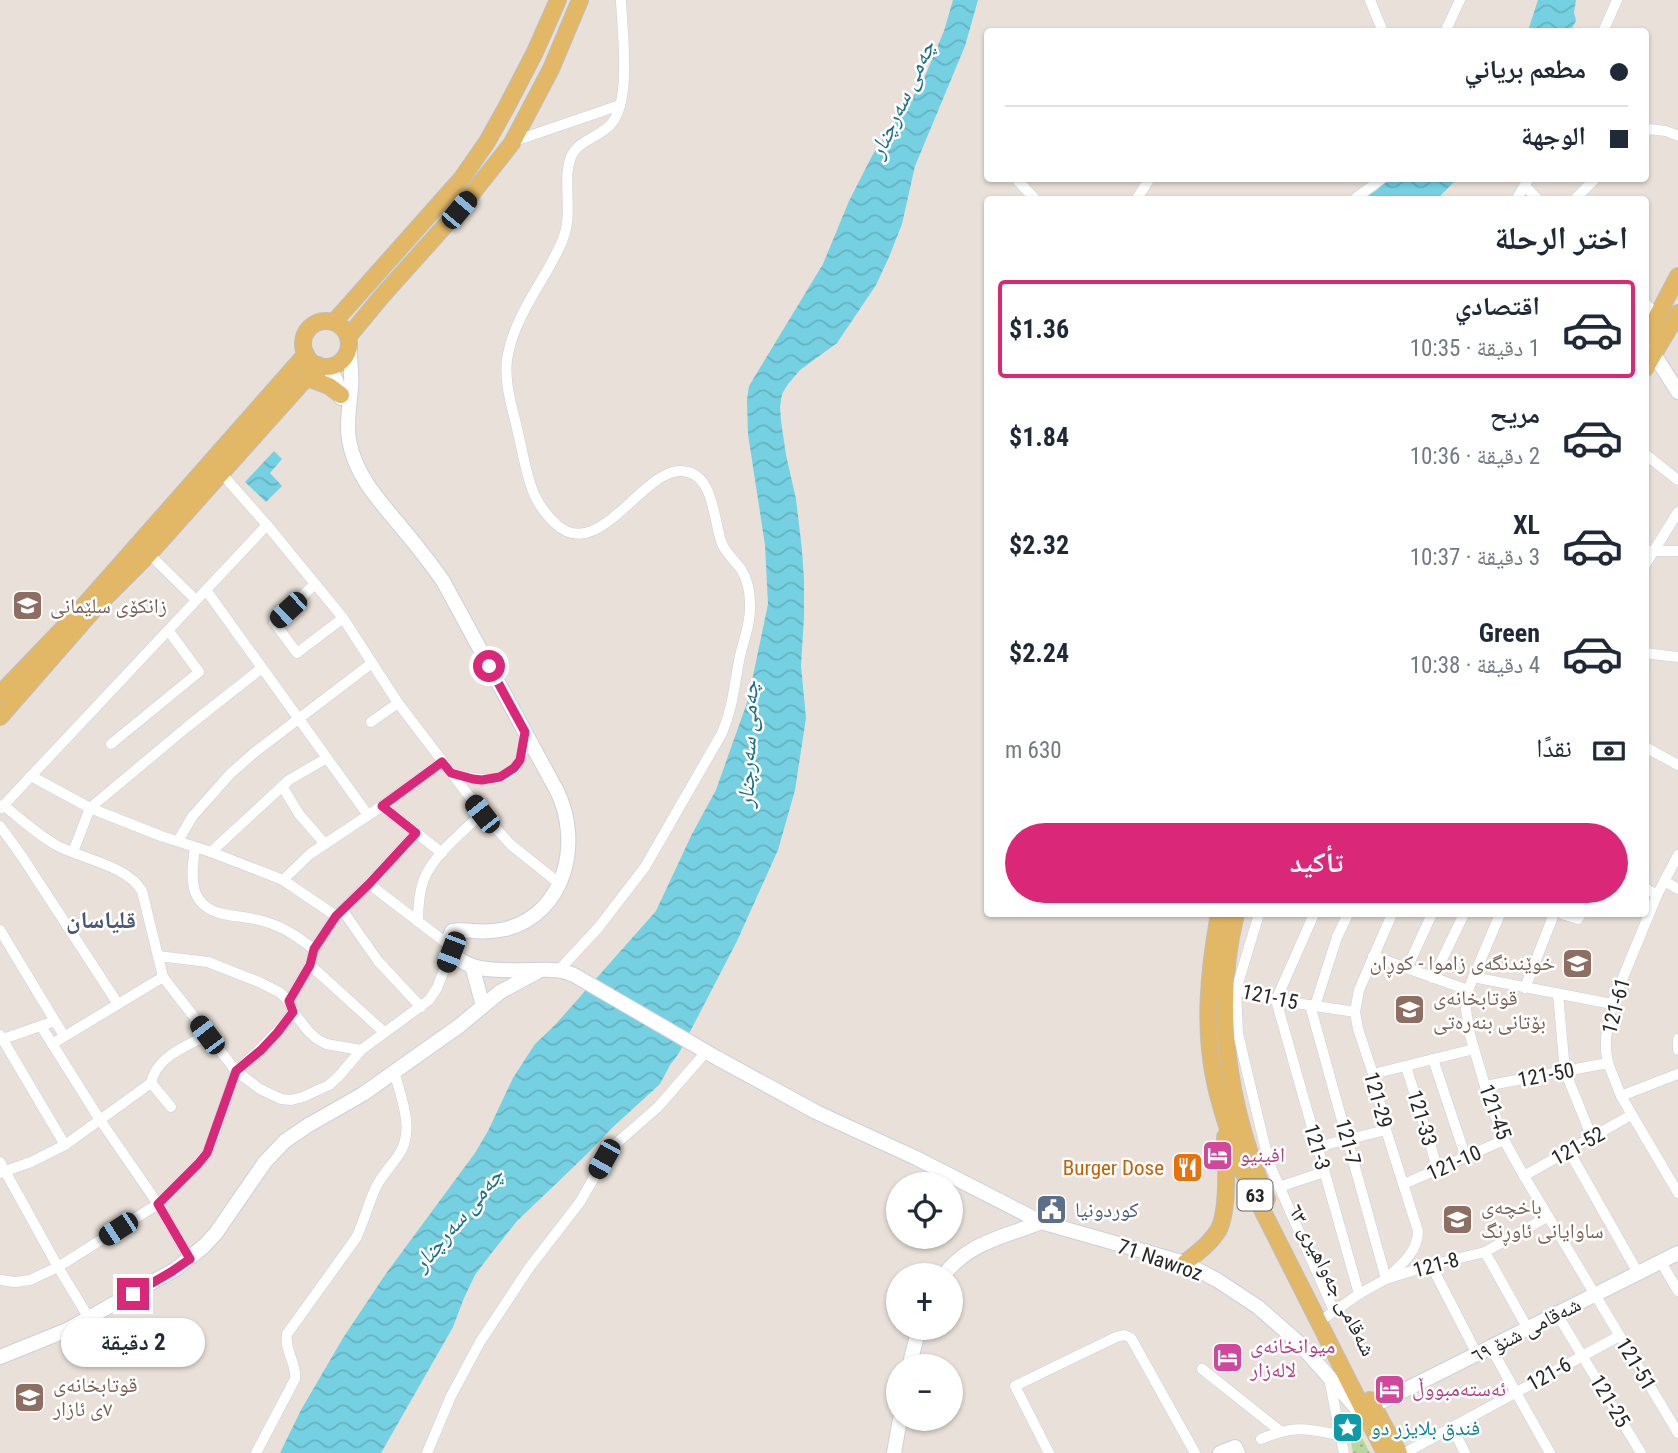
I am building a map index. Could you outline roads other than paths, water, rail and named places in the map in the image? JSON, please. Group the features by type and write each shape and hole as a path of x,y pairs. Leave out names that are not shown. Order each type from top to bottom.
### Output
{"main road":[{"path":"334,322 462,178 481,151 535,52 558,0"},
{"path":"0,694 315,366 335,365 345,357 348,341 382,296 459,210 512,143 551,69 580,0"},
{"path":"1649,331 1678,276"},
{"path":"1678,313 1662,366 1678,392"},
{"path":"341,395 329,386 303,347 307,332 312,326 326,321 334,322 345,331 348,341 352,383 347,416"},
{"path":"315,366 341,395 352,452 361,475 443,582 565,810 569,840 567,861 560,884 548,904 538,913 507,929 455,930 449,936 450,948 457,958 494,970 559,970"},
{"path":"0,717 96,607 222,474 315,366"},
{"name":"شەقامی جەواهیری ٦٣","path":"1218,917 1211,956 1208,1026 1214,1080 1240,1166 1342,1372 1399,1453"},
{"name":"شەقامی جەواهیری ٦٣","path":"1235,917 1229,940 1231,988 1228,1066 1240,1122 1266,1197 1330,1314 1342,1372"},
{"path":"472,965 483,1006"},
{"path":"0,1357 51,1338 155,1282 190,1259 216,1233 265,1162 280,1146 307,1126 363,1094 459,1026 508,987 542,970"},
{"name":"71 Nawroz","path":"559,970 578,977 704,1051 816,1112 916,1158 1041,1222 1185,1264 1217,1280 1258,1307 1299,1343 1342,1372"},
{"path":"1185,1264 1209,1243 1220,1227 1226,1198 1225,1120"},
{"path":"955,1263 972,1249 990,1240 1041,1222"},
{"name":"شەقامی شنۆ ٦٩","path":"1371,1414 1484,1351 1678,1253"},
{"name":"شەقامی جەواهیری ٦٣","path":"1371,1414 1385,1453"},
{"path":"894,1453 898,1431"},
{"path":"1220,1453 1235,1447 1238,1453"}],"street":[{"path":"559,970 598,928 645,867 722,733 730,715 751,606 742,571 725,551 709,495 696,476 684,471 671,473 654,483 596,529 580,534 566,531 553,521 538,501 530,482 508,389 506,370 509,350 522,316 566,230 570,158 580,145 608,127 616,117 620,105 624,78 621,0"},
{"path":"1370,0 1381,28"},
{"path":"1447,28 1460,0"},
{"path":"1605,28 1616,0"},
{"path":"512,143 620,105"},
{"path":"1649,129 1678,136"},
{"path":"1019,182 1033,196"},
{"path":"1358,196 1378,182"},
{"path":"1578,196 1592,182"},
{"path":"1649,307 1657,315"},
{"path":"1649,457 1678,480"},
{"path":"222,474 343,618 398,703 482,814 511,845 560,884"},
{"path":"1649,551 1678,512"},
{"path":"267,525 2,807 41,835 120,872 138,884 163,977 236,1071 260,1089 281,1099 291,1100 329,1085 360,1050 434,995 450,948 369,884"},
{"path":"1649,551 1678,551"},
{"path":"149,554 196,600"},
{"path":"316,584 274,622 297,653 343,618"},
{"path":"206,590 368,815"},
{"path":"111,744 199,672 168,630"},
{"path":"1649,653 1678,657"},
{"path":"178,841 192,817 230,774 372,663"},
{"path":"73,852 90,808 262,668"},
{"path":"370,722 398,703"},
{"path":"451,773 473,779 491,780 500,777 514,768 520,760 525,732"},
{"path":"1649,749 1678,765"},
{"path":"211,852 289,780 327,758"},
{"path":"283,880 310,854 442,762"},
{"path":"31,776 90,808 283,880 340,913 378,961 421,1007"},
{"path":"282,786 299,814 325,844"},
{"path":"382,806 442,853"},
{"path":"418,922 419,897 428,871 442,853 482,814"},
{"path":"0,826 118,1004"},
{"path":"289,1001 310,965 314,949 340,913 416,833"},
{"path":"195,848 191,878 201,902 219,914 251,918 277,926 314,949"},
{"name":"121-61","path":"1649,914 1678,855"},
{"path":"1664,881 1678,889"},
{"path":"1649,890 1657,895"},
{"path":"1258,917 1231,988 1238,1034 1269,1163 1330,1314"},
{"path":"1276,1000 1313,917"},
{"name":"121-15","path":"1312,1005 1347,917"},
{"name":"121-29","path":"1386,1279 1407,1258 1418,1238 1416,1223 1386,1130 1355,1012 1356,999 1391,917"},
{"path":"1407,968 1431,917"},
{"path":"1433,978 1463,917"},
{"name":"121-45","path":"1499,917 1468,990 1466,1010 1474,1049 1504,1140 1595,1295"},
{"path":"1525,988 1553,917"},
{"name":"121-61","path":"1648,917 1612,1004 1606,1050 1608,1063 1621,1096 1678,1193"},
{"path":"0,930 64,1036"},
{"path":"158,956 208,962 258,982 279,992 289,1001 293,1012 309,1032 326,1044 360,1050"},
{"path":"1373,956 1468,990"},
{"path":"310,965 384,1032"},
{"path":"52,1044 163,977"},
{"path":"1473,977 1612,1004"},
{"name":"121-15","path":"1231,988 1276,1000 1355,1012"},
{"path":"1558,994 1565,1071 1592,1138"},
{"name":"121-3","path":"1276,1000 1359,1294"},
{"name":"121-7","path":"1312,1005 1386,1279"},
{"path":"2,1278 21,1282 58,1267 158,1204 207,1153 236,1071 261,1050 293,1012"},
{"path":"55,1021 1,1038 65,1145"},
{"path":"41,1026 100,1120 158,1204 190,1259"},
{"path":"89,1318 1,1169 31,1162 65,1145 151,1083 155,1071 170,1056 207,1035"},
{"path":"1678,1039 1678,1050"},
{"path":"1373,1074 1474,1049"},
{"path":"427,1453 451,1396 480,1342 528,1268 580,1202 611,1148 658,1107 704,1051"},
{"path":"1433,1059 1466,1158"},
{"name":"121-50","path":"1485,1086 1608,1063"},
{"name":"121-33","path":"1406,1066 1438,1170"},
{"path":"256,1453 295,1379 295,1369 287,1347 287,1334 356,1238 376,1186 405,1143 406,1119 394,1072"},
{"path":"1621,1096 1678,1074"},
{"path":"151,1083 171,1107"},
{"name":"121-52","path":"1524,1176 1631,1115"},
{"path":"1316,1147 1386,1130"},
{"name":"121-10","path":"1404,1184 1504,1140"},
{"path":"1569,1151 1637,1273"},
{"path":"1279,1187 1324,1172"},
{"name":"121-8","path":"1330,1314 1386,1279 1485,1252 1548,1217"},
{"path":"1485,1252 1528,1329"},
{"path":"1661,1262 1678,1291"},
{"path":"1431,1265 1484,1351 1516,1392 1549,1453"},
{"name":"121-51","path":"1595,1295 1678,1433"},
{"name":"121-25","path":"1557,1314 1641,1453"},
{"path":"1049,1453 1016,1386 1124,1335 1131,1338 1195,1453"},
{"name":"121-6","path":"1405,1453 1619,1336"},
{"path":"1202,1369 1280,1431"},
{"path":"1342,1372 1339,1436 1344,1453"},
{"path":"1452,1427 1465,1453"},
{"path":"1261,1439 1293,1428 1339,1436"}],"water":[{"name":"چەمی سەرچنار","path":"953,0 978,0 965,46 915,166 902,224 889,257 876,285 837,343 800,370 782,394 781,421 796,499 802,550 804,617 801,666 806,718 795,790 778,850 737,941 660,1084 517,1221 475,1275 453,1327 381,1453 280,1453 301,1410 343,1338 385,1275 475,1153 513,1078 535,1044 656,911 716,790 748,700 768,604 765,545 748,434 749,386 823,264 849,201 873,154 922,83 944,31"},
{"path":"1538,0 1576,0 1576,21 1572,28 1529,28"},
{"path":"1386,182 1454,182 1440,196 1368,196"},
{"path":"274,451 282,459 270,473 282,486 266,502 245,482"}],"place":[{"name":"زانکۆی سلێمانی","path":"27,606"},
{"name":"خوێندنگەی زاموا - کوڕان","path":"1578,963"},
{"name":"قوتابخانەی بۆتانی بنەرەتی","path":"1410,1010"},
{"name":"افينيو","path":"1217,1155"},
{"name":"Burger Dose","path":"1187,1168"},
{"name":"كوردونيا","path":"1052,1210"},
{"name":"باخچەی ساوایانی ئاوڕنگ","path":"1458,1219"},
{"name":"میوانخانەی لالەزار","path":"1227,1358"},
{"name":"ئەستەمبووڵ","path":"1389,1389"},
{"name":"قوتابخانەی ٧ی ئازار","path":"30,1397"},
{"name":"فندق بلايزر دو","path":"1348,1428"}],"district":[{"name":"قلياسان","path":"101,920"}]}
